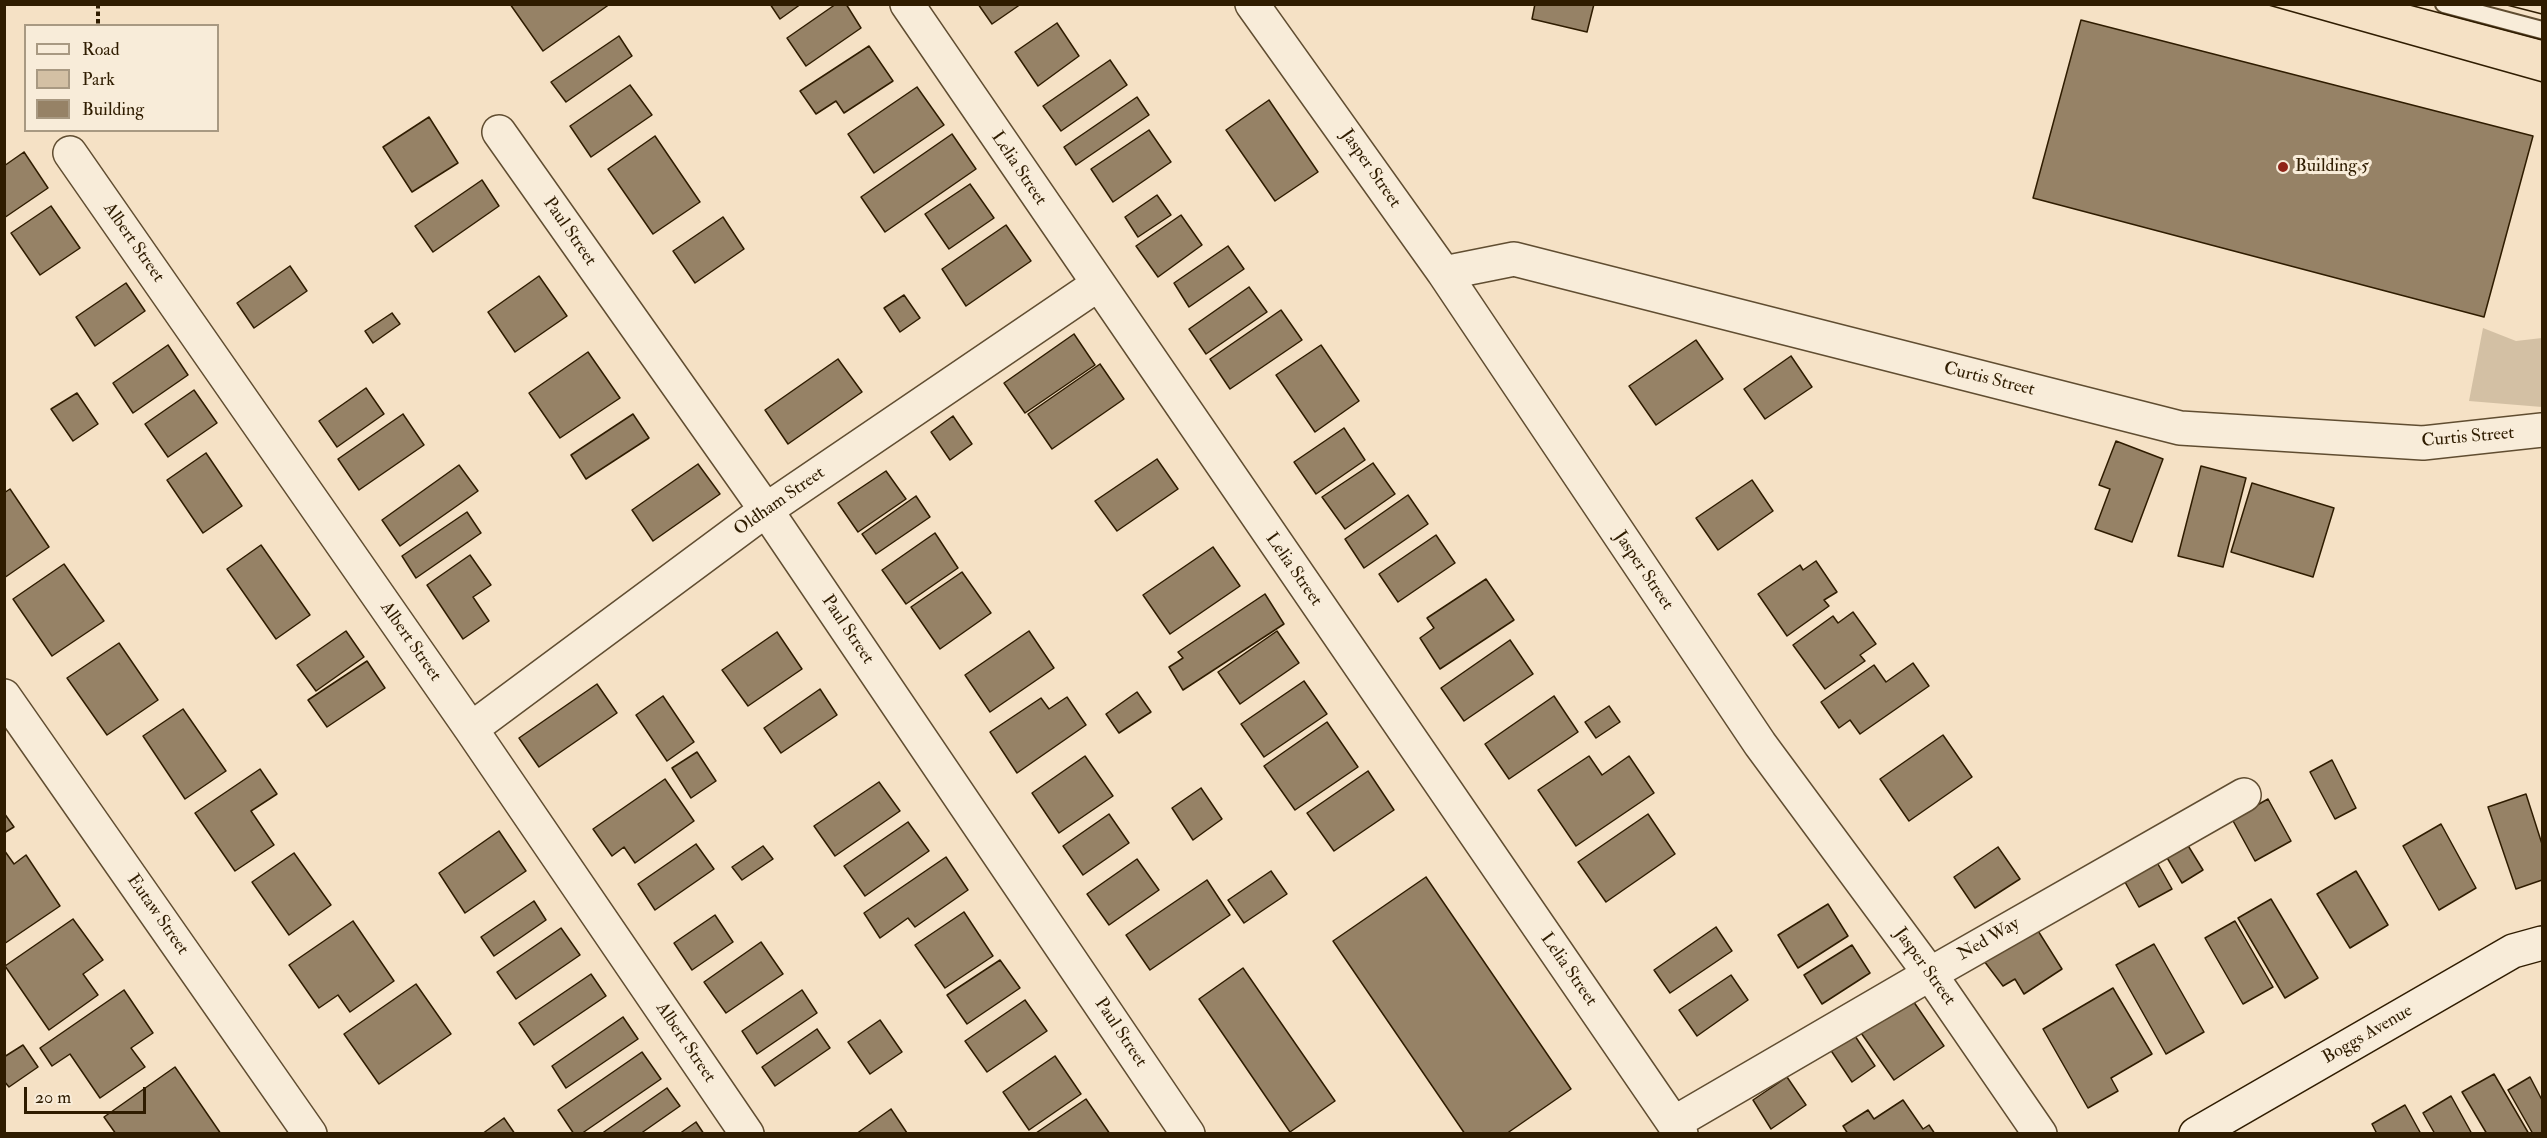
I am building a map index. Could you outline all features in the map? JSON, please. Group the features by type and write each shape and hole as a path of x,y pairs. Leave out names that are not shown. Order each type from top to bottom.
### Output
{"street":[{"name":"Lelia Street","path":"907,4 1097,285 1677,1128"},
{"name":"Jasper Street","path":"1252,4 1444,273 1760,744 1930,974 2040,1134"},
{"name":"Paul Street","path":"499,132 766,510 1188,1134"},
{"name":"Albert Street","path":"70,153 471,729 747,1134"},
{"name":"Curtis Street","path":"1444,273 1514,259 2180,428 2423,443 2542,430"},
{"name":"Oldham Street","path":"471,729 766,510 1097,285"},
{"name":"Eutaw Street","path":"4,696 310,1134"},
{"name":"Ned Way","path":"1677,1128 1930,974 2244,795"},
{"name":"Boggs Avenue","path":"2196,1134 2513,951 2542,943"}],"lane":[{"path":"2444,4 2542,30"}],"path":[{"path":"98,4 98,24"}],"green space":[{"path":"2483,328 2516,341 2542,338 2542,407 2469,401"}],"building":[{"path":"510,4 610,4 543,51"},
{"path":"770,4 801,4 780,19"},
{"path":"836,4 846,4 861,28 806,66 787,38"},
{"path":"978,4 1021,4 992,24"},
{"path":"1535,4 1594,4 1587,32 1532,19"},
{"name":"Building 5","path":"2081,20 2533,136 2484,317 2033,198"},
{"path":"1057,23 1079,56 1038,86 1015,52"},
{"path":"619,36 632,56 566,102 551,82"},
{"path":"869,46 893,81 844,113 836,101 816,114 800,91"},
{"path":"1110,60 1127,85 1061,131 1043,106"},
{"path":"630,85 652,115 591,157 570,126"},
{"path":"917,87 944,125 874,173 848,134"},
{"path":"1137,97 1149,115 1076,165 1064,147"},
{"path":"1269,100 1318,172 1275,201 1226,130"},
{"path":"429,117 458,163 412,192 383,147"},
{"path":"1149,130 1171,162 1113,202 1091,169"},
{"path":"952,134 976,169 885,232 861,197"},
{"path":"655,136 700,202 653,234 608,169"},
{"path":"24,152 48,188 4,218 4,166"},
{"path":"482,180 499,206 433,252 415,226"},
{"path":"970,184 994,218 949,249 925,214"},
{"path":"1157,195 1171,215 1138,237 1125,217"},
{"path":"51,206 80,248 40,275 11,233"},
{"path":"1181,215 1202,245 1158,277 1136,246"},
{"path":"723,217 744,249 695,283 673,251"},
{"path":"1006,225 1031,261 966,306 942,269"},
{"path":"1228,246 1244,269 1189,307 1174,283"},
{"path":"290,266 307,291 254,328 237,303"},
{"path":"539,276 567,316 515,352 488,312"},
{"path":"126,283 145,311 95,346 76,317"},
{"path":"1249,287 1267,312 1206,354 1189,329"},
{"path":"904,295 920,318 900,332 884,308"},
{"path":"1281,310 1302,340 1230,389 1210,359"},
{"path":"392,313 400,324 373,343 365,331"},
{"path":"1074,334 1095,365 1025,413 1004,383"},
{"path":"1696,340 1723,379 1656,425 1629,386"},
{"path":"168,345 188,375 133,413 113,383"},
{"path":"1321,345 1359,401 1315,432 1276,375"},
{"path":"588,352 620,398 560,438 529,393"},
{"path":"1791,356 1812,387 1765,419 1744,389"},
{"path":"838,359 862,392 788,444 765,410"},
{"path":"1100,364 1124,399 1052,449 1028,414"},
{"path":"366,388 384,414 337,447 319,421"},
{"path":"194,390 217,423 168,457 145,424"},
{"path":"77,393 98,424 73,441 51,409"},
{"path":"403,414 424,445 359,490 338,459"},
{"path":"633,414 649,438 586,479 571,455"},
{"path":"953,416 972,444 950,460 931,432"},
{"path":"1344,428 1365,460 1316,494 1294,462"},
{"path":"2116,441 2163,459 2132,542 2095,529 2110,489 2099,485"},
{"path":"206,453 242,506 203,533 167,480"},
{"path":"1157,459 1178,489 1117,531 1095,501"},
{"path":"1373,463 1395,494 1345,529 1322,497"},
{"path":"698,464 720,494 653,541 632,510"},
{"path":"459,465 478,491 400,546 382,520"},
{"path":"2201,466 2246,478 2223,567 2178,556"},
{"path":"886,471 906,499 858,532 838,503"},
{"path":"1752,480 1773,511 1718,550 1696,518"},
{"path":"2252,483 2334,508 2313,577 2231,552"},
{"path":"10,489 49,547 4,578 4,493"},
{"path":"1408,495 1428,524 1364,568 1345,539"},
{"path":"916,496 930,517 876,554 862,534"},
{"path":"467,512 481,533 416,578 402,556"},
{"path":"935,533 958,568 906,604 882,570"},
{"path":"1436,535 1455,563 1398,602 1379,574"},
{"path":"261,545 310,615 276,639 227,569"},
{"path":"1213,547 1240,586 1170,634 1143,595"},
{"path":"470,555 491,585 473,597 489,621 463,639 427,585"},
{"path":"1816,561 1837,592 1824,600 1829,606 1787,636 1758,594 1800,565 1803,570"},
{"path":"64,564 104,621 52,656 13,599"},
{"path":"962,572 991,613 940,649 911,607"},
{"path":"1486,579 1514,620 1440,669 1420,638 1434,628 1427,618"},
{"path":"1265,594 1284,624 1183,690 1169,667 1183,658 1178,652"},
{"path":"1853,612 1876,644 1860,655 1865,661 1825,689 1793,645 1833,616 1838,623"},
{"path":"346,631 364,657 316,691 297,665"},
{"path":"1029,631 1054,668 990,712 965,675"},
{"path":"1277,631 1299,663 1240,704 1218,672"},
{"path":"777,632 802,669 748,706 722,670"},
{"path":"1510,640 1533,674 1464,721 1441,688"},
{"path":"119,643 158,700 107,735 67,678"},
{"path":"367,661 385,688 327,727 308,700"},
{"path":"1913,663 1929,686 1860,734 1850,720 1839,728 1821,702 1874,665 1886,682"},
{"path":"1304,681 1327,714 1264,757 1241,724"},
{"path":"597,684 617,713 539,767 519,738"},
{"path":"820,689 837,715 781,753 764,728"},
{"path":"1137,692 1151,712 1119,733 1106,714"},
{"path":"663,696 694,742 667,761 636,715"},
{"path":"1554,696 1578,732 1509,779 1485,744"},
{"path":"1067,697 1086,725 1017,773 990,732 1041,698 1049,709"},
{"path":"1609,706 1620,722 1596,738 1585,722"},
{"path":"183,709 226,771 185,799 143,736"},
{"path":"1327,722 1358,767 1295,810 1264,766"},
{"path":"1943,735 1972,777 1909,821 1880,779"},
{"path":"697,752 716,781 691,798 672,768"},
{"path":"1085,756 1113,796 1059,833 1032,793"},
{"path":"1589,756 1602,775 1629,756 1654,793 1576,846 1538,790"},
{"path":"2332,760 2356,808 2335,819 2310,772"},
{"path":"260,769 277,794 251,811 274,845 235,871 195,813"},
{"path":"1368,771 1394,810 1334,851 1307,813"},
{"path":"665,779 694,821 635,863 624,847 612,856 593,829"},
{"path":"879,782 900,811 835,856 814,826"},
{"path":"1201,788 1222,819 1193,840 1172,808"},
{"path":"2526,794 2542,844 2542,880 2516,889 2488,807"},
{"path":"2268,799 2291,841 2255,861 2232,819"},
{"path":"4,813 14,827 4,833"},
{"path":"1109,814 1129,843 1083,875 1063,846"},
{"path":"1648,814 1675,854 1606,902 1578,862"},
{"path":"908,822 929,851 865,896 844,866"},
{"path":"2441,824 2476,888 2439,910 2403,846"},
{"path":"499,831 526,871 465,913 439,873"},
{"path":"696,844 714,869 655,910 638,884"},
{"path":"2187,844 2203,870 2182,883 2166,856"},
{"path":"763,846 773,859 742,880 732,867"},
{"path":"1998,847 2020,879 1975,908 1954,877"},
{"path":"4,850 14,864 26,855 60,906 4,944"},
{"path":"294,853 331,905 289,935 252,882"},
{"path":"946,857 968,890 915,927 908,918 880,938 864,913"},
{"path":"2154,857 2172,889 2139,907 2121,875"},
{"path":"1137,859 1159,890 1109,925 1087,894"},
{"path":"1271,871 1287,894 1244,923 1228,900"},
{"path":"2356,871 2388,925 2350,948 2317,894"},
{"path":"1426,877 1571,1089 1506,1134 1465,1134 1333,941"},
{"path":"1207,880 1230,915 1150,970 1126,935"},
{"path":"2271,899 2318,978 2285,998 2238,918"},
{"path":"534,901 546,920 494,956 481,937"},
{"path":"1828,904 1848,936 1798,968 1778,935"},
{"path":"964,912 993,956 945,988 915,945"},
{"path":"715,915 733,942 692,970 674,943"},
{"path":"73,919 103,960 83,974 98,995 49,1030 5,966"},
{"path":"353,921 394,981 350,1012 338,995 319,1008 289,965"},
{"path":"2235,921 2273,987 2243,1004 2205,938"},
{"path":"2035,926 2062,969 2024,994 2015,979 2003,986 1981,957"},
{"path":"1716,927 1732,951 1670,993 1654,970"},
{"path":"561,928 580,955 516,999 497,972"},
{"path":"761,942 783,974 726,1013 704,982"},
{"path":"2154,944 2204,1032 2166,1054 2116,965"},
{"path":"1852,945 1870,973 1822,1004 1804,975"},
{"path":"1000,960 1020,988 967,1024 947,995"},
{"path":"1243,968 1335,1101 1290,1132 1199,999"},
{"path":"591,974 606,996 534,1045 519,1023"},
{"path":"1731,975 1748,1000 1697,1036 1679,1010"},
{"path":"416,984 451,1034 379,1084 344,1034"},
{"path":"2113,988 2152,1054 2111,1078 2118,1091 2088,1108 2043,1029"},
{"path":"124,990 153,1033 131,1048 145,1067 100,1098 70,1054 52,1066 40,1048"},
{"path":"802,990 817,1013 757,1054 742,1031"},
{"path":"1909,995 1944,1046 1894,1080 1859,1030"},
{"path":"1025,1000 1047,1031 987,1072 965,1041"},
{"path":"623,1017 638,1039 566,1088 552,1066"},
{"path":"880,1020 902,1052 870,1074 848,1042"},
{"path":"817,1029 830,1048 775,1086 762,1067"},
{"path":"1853,1033 1875,1066 1852,1082 1830,1049"},
{"path":"23,1045 38,1067 9,1087 4,1081 4,1057"},
{"path":"642,1052 661,1079 581,1134 574,1134 558,1110"},
{"path":"1055,1056 1081,1094 1029,1130 1003,1092"},
{"path":"175,1067 221,1134 116,1134 104,1117"},
{"path":"2494,1074 2529,1134 2487,1134 2462,1092"},
{"path":"1787,1077 1806,1105 1771,1129 1753,1100"},
{"path":"2530,1077 2542,1100 2542,1134 2533,1134 2508,1090"},
{"path":"667,1088 680,1106 640,1134 601,1134"},
{"path":"2451,1096 2472,1134 2435,1134 2423,1113"},
{"path":"1086,1099 1110,1134 1036,1133"},
{"path":"1903,1100 1923,1129 1929,1125 1935,1134 1848,1134 1843,1126 1868,1110 1874,1119"},
{"path":"2405,1105 2421,1134 2377,1134 2372,1124"},
{"path":"891,1109 907,1133 856,1134"},
{"path":"504,1118 515,1134 482,1134"},
{"path":"696,1122 704,1134 679,1134"}],"tram line":[{"path":"2265,4 2542,82"},
{"path":"2406,4 2542,40"},
{"path":"2503,4 2542,14"}],"place":[{"name":"Building 5","path":"2283,167"}]}
